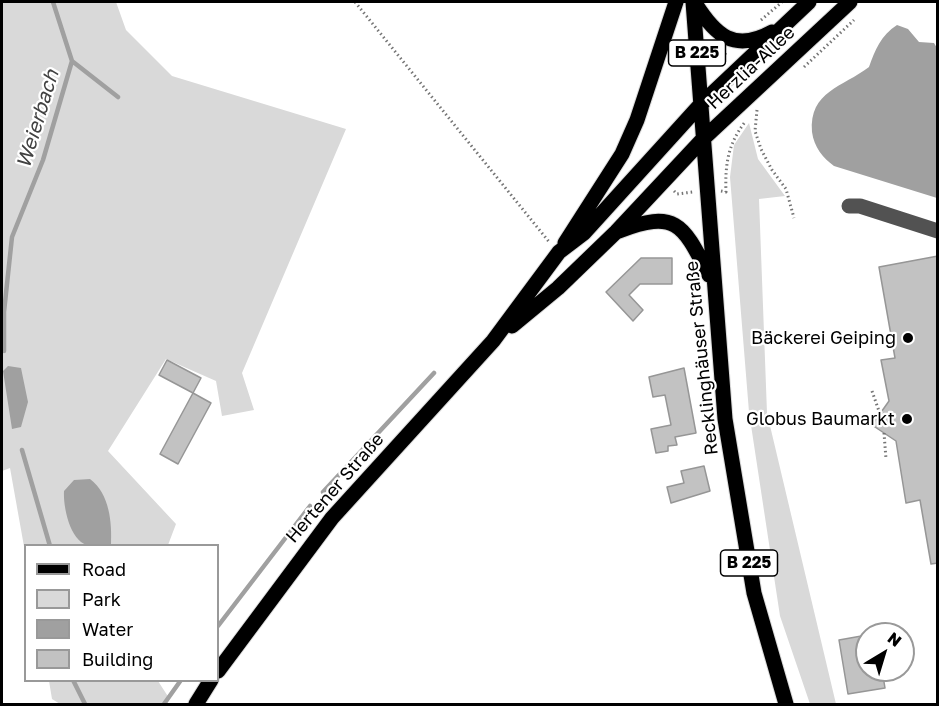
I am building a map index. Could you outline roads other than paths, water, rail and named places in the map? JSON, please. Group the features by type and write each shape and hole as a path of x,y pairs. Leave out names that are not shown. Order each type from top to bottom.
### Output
{"main road":[{"path":"560,252 621,154 640,110 676,2"},
{"path":"694,2 710,26 725,38 748,41 785,25"},
{"name":"Recklinghäuser Straße","path":"694,2 712,281 725,419 754,593 786,705"},
{"name":"Herzlia-Allee","path":"701,104 809,2"},
{"name":"Herzlia-Allee","path":"704,138 850,2"},
{"name":"Hertener Straße","path":"219,670 332,518 493,341 560,252 584,233 701,104"},
{"name":"Hertener Straße","path":"493,341 558,288 616,232 704,138"},
{"path":"616,232 650,220 669,221 684,231 712,281"},
{"path":"196,705 210,682"}],"lane":[{"path":"849,206 860,206 938,231"}],"water":[{"path":"897,25 908,29 919,42 934,43 937,48 937,198 834,166 820,152 813,137 813,118 816,107 822,99 869,67 883,38"},
{"path":"8,366 21,368 28,402 21,427 12,429 3,371"},
{"path":"90,479 102,493 110,518 111,544 85,544 76,537 69,522 64,491 74,480"}],"waterway":[{"name":"Weierbach","path":"4,351 4,312 12,237 43,160 72,61 53,2"},
{"path":"72,61 118,97"},
{"path":"323,492 434,373"},
{"name":"Weierbach","path":"22,450 49,544"},
{"path":"219,625 310,506"},
{"name":"Weierbach","path":"74,682 85,704"},
{"path":"164,704 180,682"}],"place":[{"name":"Bäckerei Geiping","path":"908,338"},
{"name":"Globus Baumarkt","path":"907,419"}]}
